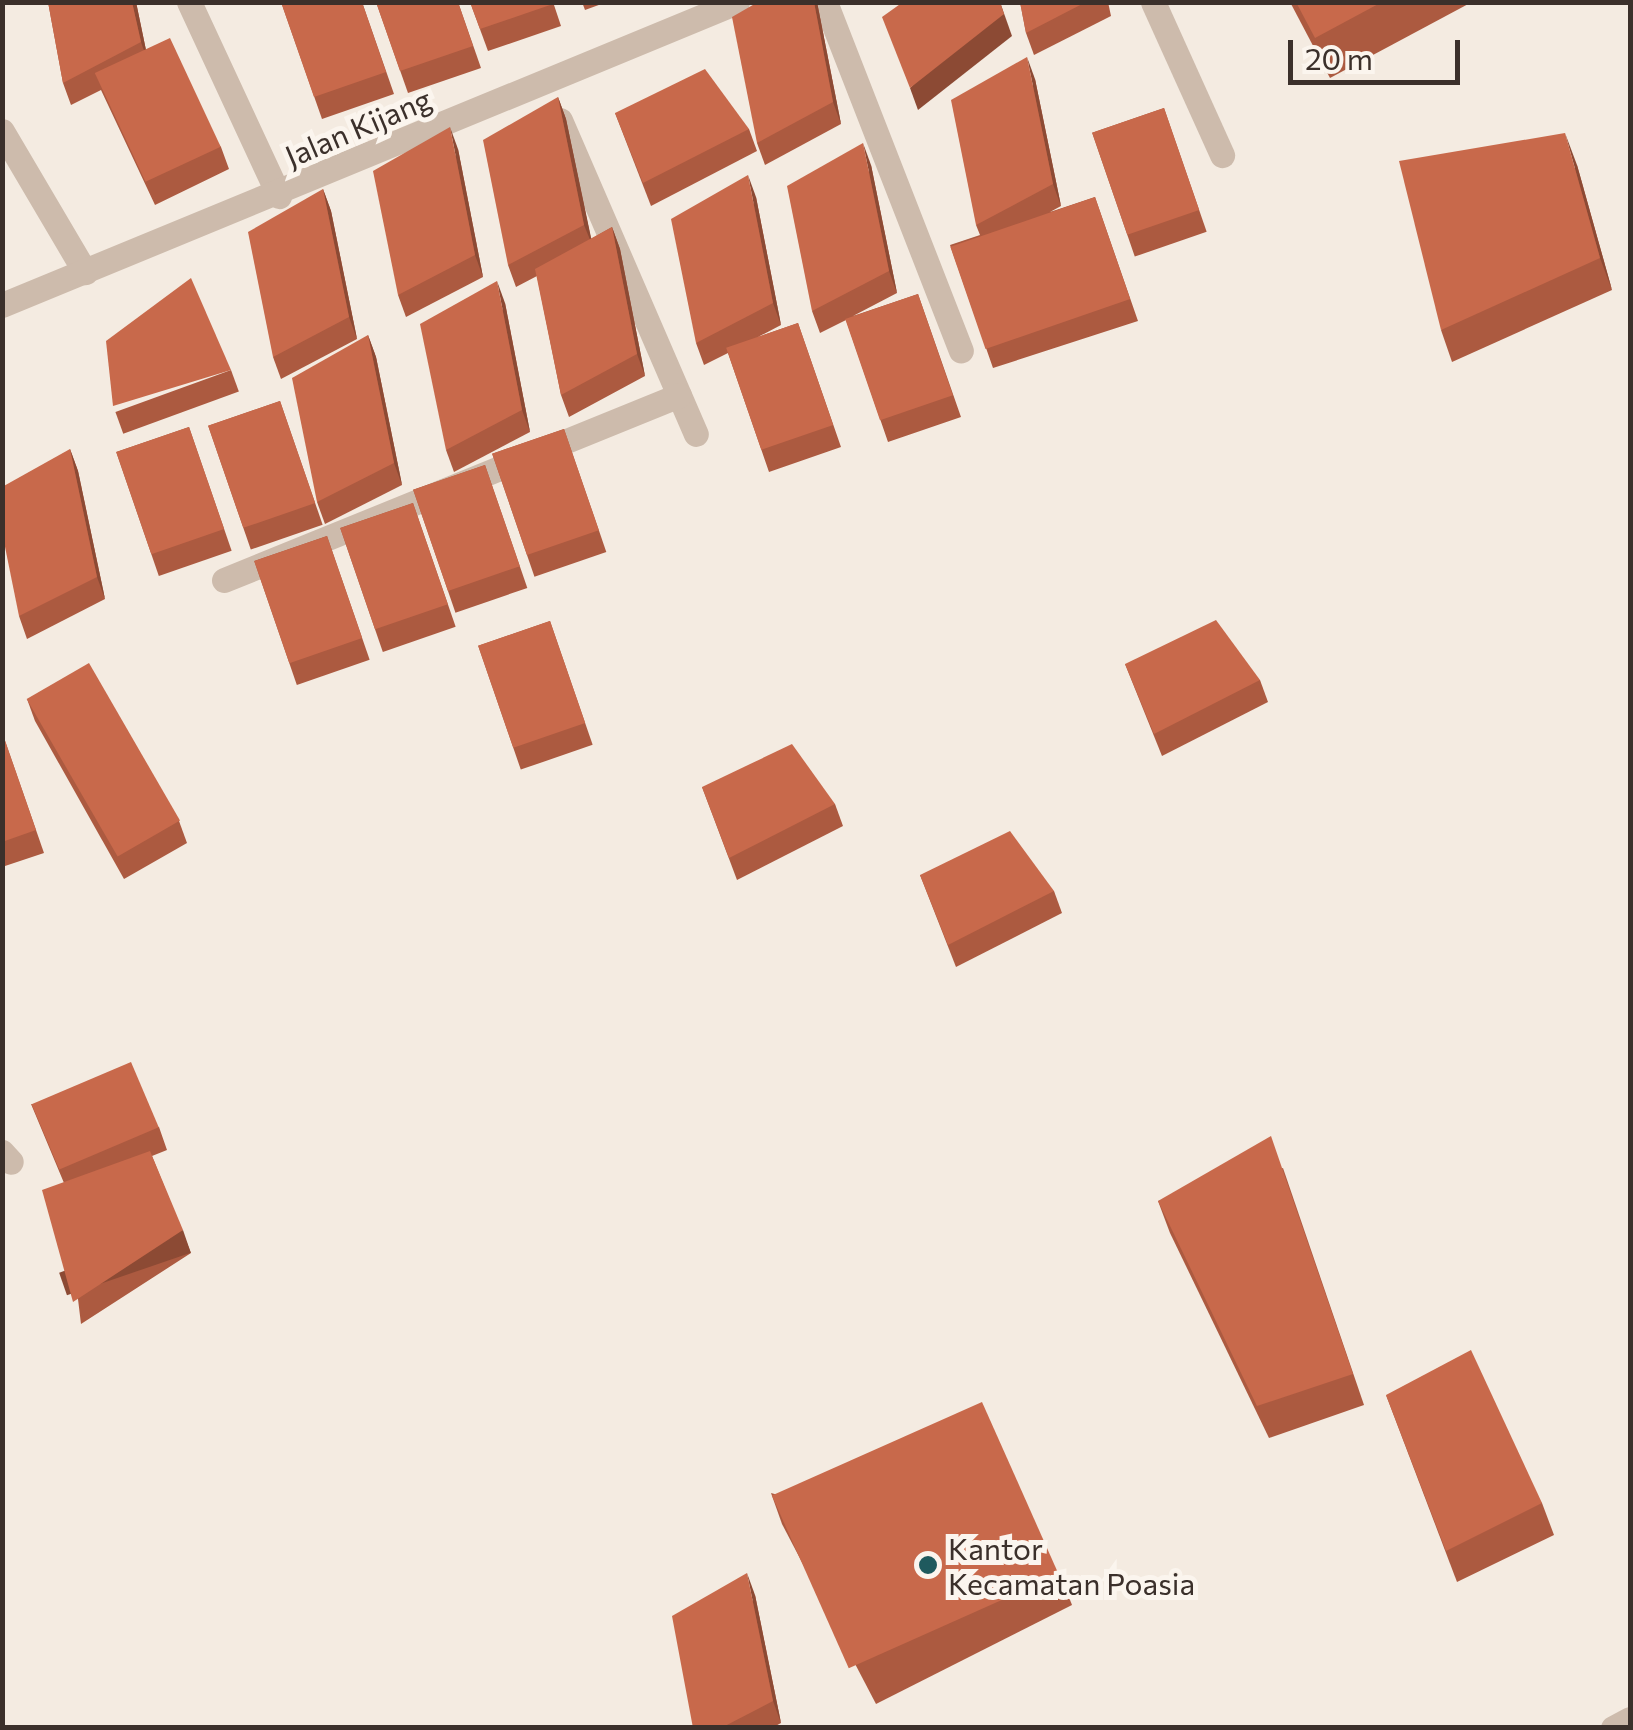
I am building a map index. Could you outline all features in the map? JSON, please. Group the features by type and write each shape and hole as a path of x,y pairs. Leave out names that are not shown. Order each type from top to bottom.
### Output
{"street":[{"path":"189,2 279,196"},
{"name":"Jalan Kijang","path":"2,305 279,196 737,2"},
{"path":"824,2 961,350"},
{"path":"1152,2 1222,155"},
{"path":"544,84 696,434"},
{"path":"2,131 84,272"},
{"path":"224,580 679,395"}],"building":[{"path":"48,2 132,2 141,42 63,83"},
{"path":"281,2 362,2 386,72 314,97"},
{"path":"376,2 458,2 473,46 400,71"},
{"path":"470,2 552,2 553,4 480,29"},
{"path":"758,2 814,2 833,102 757,143 732,17"},
{"path":"903,2 1000,2 1004,14 910,88 882,17"},
{"path":"1020,2 1086,2 1026,33"},
{"path":"1296,2 1382,2 1315,38"},
{"path":"170,38 221,147 145,182 95,73"},
{"path":"1027,57 1053,184 976,225 951,100"},
{"path":"705,69 749,129 643,183 615,113"},
{"path":"558,97 584,225 508,265 483,140"},
{"path":"1164,108 1199,210 1127,235 1092,133"},
{"path":"450,127 475,255 398,295 373,171"},
{"path":"1565,133 1600,258 1441,330 1399,161"},
{"path":"863,143 889,271 812,311 787,186"},
{"path":"748,175 773,303 696,343 671,219"},
{"path":"323,189 349,317 273,357 248,232"},
{"path":"1095,197 1130,299 985,349 950,247"},
{"path":"612,227 637,354 561,395 535,269"},
{"path":"191,278 231,370 113,406 106,341"},
{"path":"497,281 522,410 446,450 420,324"},
{"path":"918,294 953,395 880,420 845,319"},
{"path":"798,323 833,425 761,450 726,348"},
{"path":"368,335 394,463 317,502 292,378"},
{"path":"280,401 315,503 243,528 208,426"},
{"path":"189,427 224,529 151,554 116,452"},
{"path":"564,429 599,530 527,555 492,454"},
{"path":"70,449 97,577 19,616 2,532 2,487"},
{"path":"485,465 520,566 448,591 413,490"},
{"path":"413,503 448,604 375,629 340,528"},
{"path":"327,536 362,638 289,663 254,561"},
{"path":"1216,620 1260,680 1154,734 1125,664"},
{"path":"550,621 585,723 513,748 478,646"},
{"path":"89,663 180,821 118,857 27,699"},
{"path":"2,732 36,830 2,842"},
{"path":"792,744 835,804 729,858 702,787"},
{"path":"1010,831 1054,891 948,945 920,875"},
{"path":"131,1062 159,1127 59,1170 32,1104"},
{"path":"1271,1136 1353,1374 1257,1406 1158,1201"},
{"path":"150,1151 183,1230 73,1302 42,1190"},
{"path":"1471,1350 1542,1503 1446,1551 1386,1395"},
{"name":"Kantor Kecamatan Poasia","path":"982,1402 1059,1575 849,1668 772,1496"},
{"path":"747,1573 773,1701 721,1728 693,1728 672,1616"}],"place":[{"name":"Kantor Kecamatan Poasia","path":"928,1565"}]}
